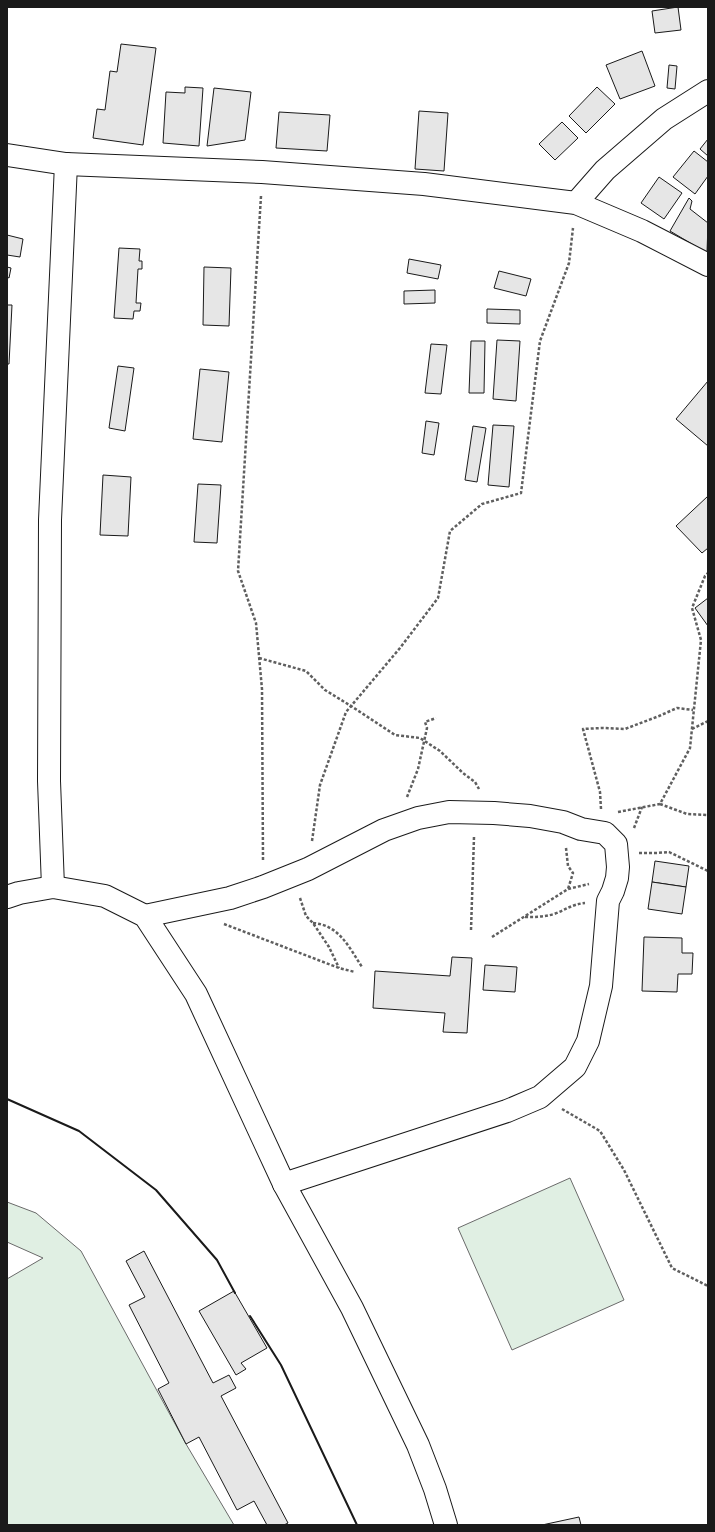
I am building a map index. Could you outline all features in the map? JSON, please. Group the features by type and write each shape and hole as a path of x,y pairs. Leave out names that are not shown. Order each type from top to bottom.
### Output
{"street":[{"path":"576,203 605,170 664,120 708,90"},
{"path":"7,155 66,164 262,172 424,184 576,203 642,230 708,265"},
{"path":"53,887 49,781 50,520 66,164"},
{"path":"145,916 230,898 263,887 300,872 384,830 418,818 449,812 484,812 563,822 581,829 605,833 616,844 618,867 617,878 608,901 601,986 588,1041 575,1067 540,1097 507,1111 284,1184"},
{"path":"7,897 19,893 53,887 105,896 145,916 196,994 284,1184 352,1308 418,1445 436,1489 446,1525"}],"path":[{"path":"262,172 238,571 256,623 262,689 263,887"},
{"path":"339,968 335,956 313,922 306,916 300,872 320,785 346,712 400,648 438,598 450,531 482,504 521,494 540,341 569,263 576,203"},
{"path":"660,804 690,748 701,640 692,608 705,576 708,573"},
{"path":"259,658 306,671 325,690 395,735 420,738 424,740 475,782 485,803 471,930"},
{"path":"601,816 600,792 582,729 625,729 677,708 693,710"},
{"path":"405,803 418,769 427,728 425,722 436,718"},
{"path":"692,729 708,721"},
{"path":"615,813 660,804 687,814 708,815"},
{"path":"563,822 568,866 573,873 568,889"},
{"path":"616,844 625,852 669,852 708,871"},
{"path":"492,937 568,889 617,878"},
{"path":"523,917 538,917 555,914 576,904 608,901"},
{"path":"313,922 326,925 335,930 362,967"},
{"path":"223,924 339,968 355,972"},
{"path":"540,1097 600,1131 624,1170 672,1268 708,1286"}],"green space":[{"path":"570,1178 624,1300 512,1350 458,1228"},
{"path":"7,1202 36,1213 81,1251 186,1444 234,1525 7,1525 7,1279 43,1258 7,1242"}],"building":[{"path":"678,7 681,30 655,33 652,11"},
{"path":"121,44 156,48 143,145 93,138 97,109 105,110 110,71 117,72"},
{"path":"642,51 655,86 620,99 606,65"},
{"path":"669,65 677,66 675,89 667,88"},
{"path":"185,87 203,88 199,146 163,143 166,92 185,93"},
{"path":"597,87 615,104 586,133 569,116"},
{"path":"214,88 251,92 245,140 207,146"},
{"path":"419,111 448,113 444,171 415,169"},
{"path":"279,112 330,115 327,151 276,148"},
{"path":"562,122 578,138 555,160 539,144"},
{"path":"708,139 708,156 700,149"},
{"path":"694,151 708,162 708,176 695,194 673,177"},
{"path":"659,177 682,193 664,219 641,203"},
{"path":"689,198 692,201 690,209 708,223 707,253 670,231"},
{"path":"7,235 23,239 20,257 7,255"},
{"path":"119,248 140,249 139,261 142,261 142,269 138,269 136,303 141,303 140,311 134,311 133,319 114,318"},
{"path":"409,259 441,265 438,279 407,273"},
{"path":"7,267 11,268 9,278 7,277"},
{"path":"204,267 231,268 229,326 203,325"},
{"path":"499,271 531,279 526,296 494,288"},
{"path":"435,290 435,303 404,304 404,291"},
{"path":"7,305 12,305 9,364 7,364"},
{"path":"487,309 520,310 520,324 487,323"},
{"path":"497,340 520,341 516,401 493,399"},
{"path":"471,341 485,341 484,393 469,393"},
{"path":"431,344 447,345 441,394 425,393"},
{"path":"118,366 134,368 125,431 109,428"},
{"path":"200,369 229,372 222,442 193,439"},
{"path":"708,381 708,446 676,419"},
{"path":"426,421 439,423 434,455 422,453"},
{"path":"493,425 514,426 509,487 488,485"},
{"path":"473,426 486,428 477,482 465,480"},
{"path":"103,475 131,477 128,536 100,535"},
{"path":"198,484 221,485 217,543 194,542"},
{"path":"708,496 708,548 702,553 676,526"},
{"path":"708,598 708,626 695,608"},
{"path":"655,861 689,866 686,887 652,882"},
{"path":"652,882 686,887 682,914 648,909"},
{"path":"644,937 682,938 682,953 693,953 692,974 678,974 677,992 642,991"},
{"path":"452,957 472,958 467,1033 443,1032 445,1013 373,1008 375,971 450,976"},
{"path":"485,965 517,967 515,992 483,990"},
{"path":"144,1251 213,1383 229,1375 236,1388 221,1396 288,1523 284,1525 267,1525 254,1501 237,1510 199,1437 186,1444 158,1389 169,1383 129,1305 145,1297 126,1261"},
{"path":"234,1291 267,1348 241,1363 246,1369 236,1375 199,1311"},
{"path":"579,1517 581,1525 542,1525"}],"wall":[{"path":"7,1099 79,1131 156,1190 217,1260 235,1293"},
{"path":"250,1316 281,1365 357,1525"}]}
